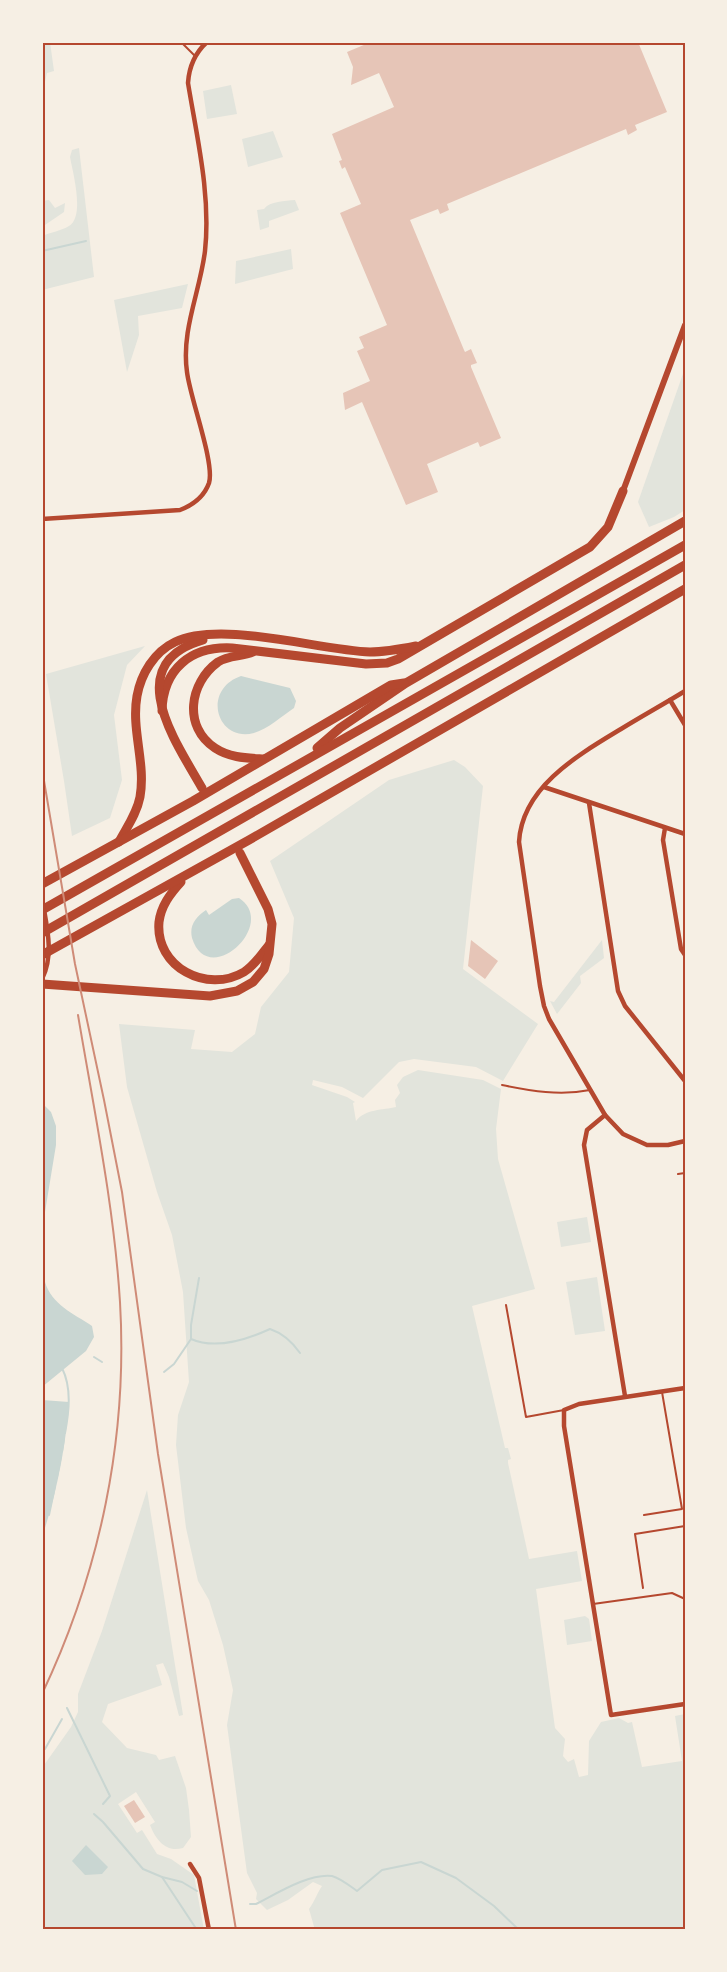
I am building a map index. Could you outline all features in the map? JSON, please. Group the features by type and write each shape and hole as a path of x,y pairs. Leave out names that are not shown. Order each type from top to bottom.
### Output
{"highway":[{"path":"162,711 168,681 176,669 201,651 221,647 379,664 398,659 590,548 609,527 623,491"},
{"path":"304,760 340,728 406,683 685,522"},
{"path":"42,910 685,544"},
{"path":"42,933 685,565"},
{"path":"42,955 187,876 685,589"},
{"path":"119,842 136,809 141,790 135,718 142,678 158,656 176,642 201,635 216,634 369,652 420,646"},
{"path":"202,788 171,733 162,711 159,687 165,663 180,649 216,634"},
{"path":"256,651 220,661 210,669 196,689 193,710 200,731 214,748 236,757 264,759"},
{"path":"42,885 193,801 391,685 406,683"},
{"path":"42,984 210,996 230,993 245,987 259,975 267,962 272,924 268,909 240,854"},
{"path":"187,876 168,897 159,926 164,948 181,970 198,978 212,980 228,978 251,967 270,945"}],"street":[{"path":"42,519 180,510 202,497 209,484 210,466 190,391 185,353 190,318 205,252 207,223 205,190 188,83 189,71 195,56 207,42"},
{"path":"623,491 685,325"},
{"path":"685,691 564,765 527,810 520,827 519,842 544,1006 549,1019 605,1115 623,1134 647,1145 668,1145 685,1141"},
{"path":"670,700 685,725"},
{"path":"544,787 685,834"},
{"path":"589,803 618,991 625,1006 685,1081"},
{"path":"665,828 663,840 681,949 685,955"},
{"path":"42,898 49,946 48,963 42,979"},
{"path":"605,1115 587,1130 584,1144 625,1396"},
{"path":"685,1388 579,1404 564,1410 564,1426 611,1715 685,1704"},
{"path":"190,1864 199,1878 209,1930"}],"lane":[{"path":"181,42 195,56"},
{"path":"502,1085 570,1094 590,1090"},
{"path":"678,1174 685,1173"},
{"path":"506,1305 526,1417 564,1410"},
{"path":"644,1515 682,1509 662,1392"},
{"path":"644,1588 635,1534 685,1526"},
{"path":"593,1604 672,1593 685,1599"}],"shaded area":[{"path":"42,42 50,42 54,71 47,73 42,95"},
{"path":"231,85 237,114 207,119 203,91"},
{"path":"273,131 283,157 248,167 242,139"},
{"path":"79,148 94,277 42,290 42,236 69,226 76,214 77,194 70,157 72,150"},
{"path":"49,200 55,208 65,203 64,212 42,227 42,201"},
{"path":"295,200 299,210 269,221 269,227 260,230 257,210 274,203"},
{"path":"291,249 293,269 235,284 236,261"},
{"path":"188,284 182,308 138,316 139,335 127,372 114,300"},
{"path":"685,368 685,510 649,527 638,502"},
{"path":"145,646 127,665 114,715 122,780 110,818 72,836 46,674"},
{"path":"241,676 290,688 296,701 294,708 254,733 241,734 231,730 223,723 218,703 221,692 229,683"},
{"path":"454,760 465,767 483,786 463,969 538,1024 503,1081 476,1067 414,1059 399,1062 363,1098 342,1087 313,1080 312,1085 355,1102 353,1103 356,1121 369,1112 396,1107 395,1100 400,1093 397,1085 403,1077 418,1070 483,1080 501,1089 496,1129 498,1159 535,1289 472,1306 505,1448 508,1448 511,1459 508,1463 529,1559 577,1551 582,1581 536,1589 555,1728 565,1739 563,1756 568,1762 574,1759 579,1777 588,1775 589,1741 601,1722 619,1718 628,1723 632,1722 642,1767 682,1761 675,1716 685,1714 685,1930 315,1930 309,1909 322,1886 313,1882 288,1900 267,1910 256,1899 257,1893 247,1873 227,1725 233,1690 223,1645 209,1600 198,1581 186,1528 176,1445 178,1415 189,1382 183,1292 172,1235 157,1192 127,1087 119,1024 195,1030 191,1049 232,1052 255,1034 261,1007 289,972 294,918 270,861 389,780"},
{"path":"239,898 249,909 251,923 246,936 237,947 224,955 212,957 200,952 191,933 196,919 206,910 209,915 232,899"},
{"path":"602,940 604,958 580,976 581,983 557,1014 550,1001 554,1002"},
{"path":"42,1103 51,1112 56,1126 56,1145 45,1212 45,1282 58,1303 92,1326 94,1337 86,1351 42,1387"},
{"path":"587,1217 591,1242 561,1247 557,1222"},
{"path":"597,1277 605,1331 575,1335 566,1282"},
{"path":"42,1400 69,1402 60,1471 42,1537"},
{"path":"147,1490 183,1715 179,1716 163,1663 156,1665 162,1685 108,1704 102,1722 127,1748 156,1755 159,1760 175,1756 186,1788 189,1810 191,1837 183,1848 167,1847 155,1836 150,1825 155,1822 136,1792 118,1804 137,1833 142,1830 157,1854 171,1859 194,1875 204,1930 42,1930 42,1768 71,1727 78,1712 78,1694 102,1631"},
{"path":"585,1616 589,1619 592,1641 567,1645 564,1620"},
{"path":"86,1845 108,1867 102,1874 85,1875 72,1861"}],"building":[{"path":"371,42 638,42 667,112 635,125 637,130 628,135 626,129 447,204 449,210 440,214 438,209 410,220 464,350 465,352 471,349 477,363 471,367 501,438 480,447 478,442 427,464 438,492 406,505 362,402 345,410 343,393 370,381 357,351 364,348 359,337 387,325 340,213 361,204 345,167 342,169 339,161 342,160 332,134 394,107 379,73 351,85 353,67 347,52"},
{"path":"471,940 498,961 485,979 468,966"},
{"path":"134,1800 145,1817 135,1823 124,1806"}],"waterway":[{"path":"42,251 86,241"},
{"path":"164,1372 174,1364 191,1339 191,1325 199,1278"},
{"path":"191,1339 221,1344 251,1337 270,1329 287,1339 300,1353"},
{"path":"94,1357 102,1362"},
{"path":"62,1368 68,1392 65,1433"},
{"path":"62,1451 64,1439"},
{"path":"57,1477 61,1456"},
{"path":"49,1515 55,1486"},
{"path":"67,1708 110,1796 103,1804"},
{"path":"45,1749 62,1719"},
{"path":"94,1814 143,1869 162,1877 197,1930"},
{"path":"250,1904 256,1904 303,1881 323,1876 335,1877 357,1891 382,1870 421,1862 456,1878 494,1906 519,1930"},
{"path":"162,1877 182,1882 197,1891"}],"railway":[{"path":"42,769 75,964 122,1192 158,1454 236,1930"},
{"path":"42,1694 80,1600 94,1552 106,1503 119,1403 121,1353 117,1266 103,1158 78,1015"}]}
